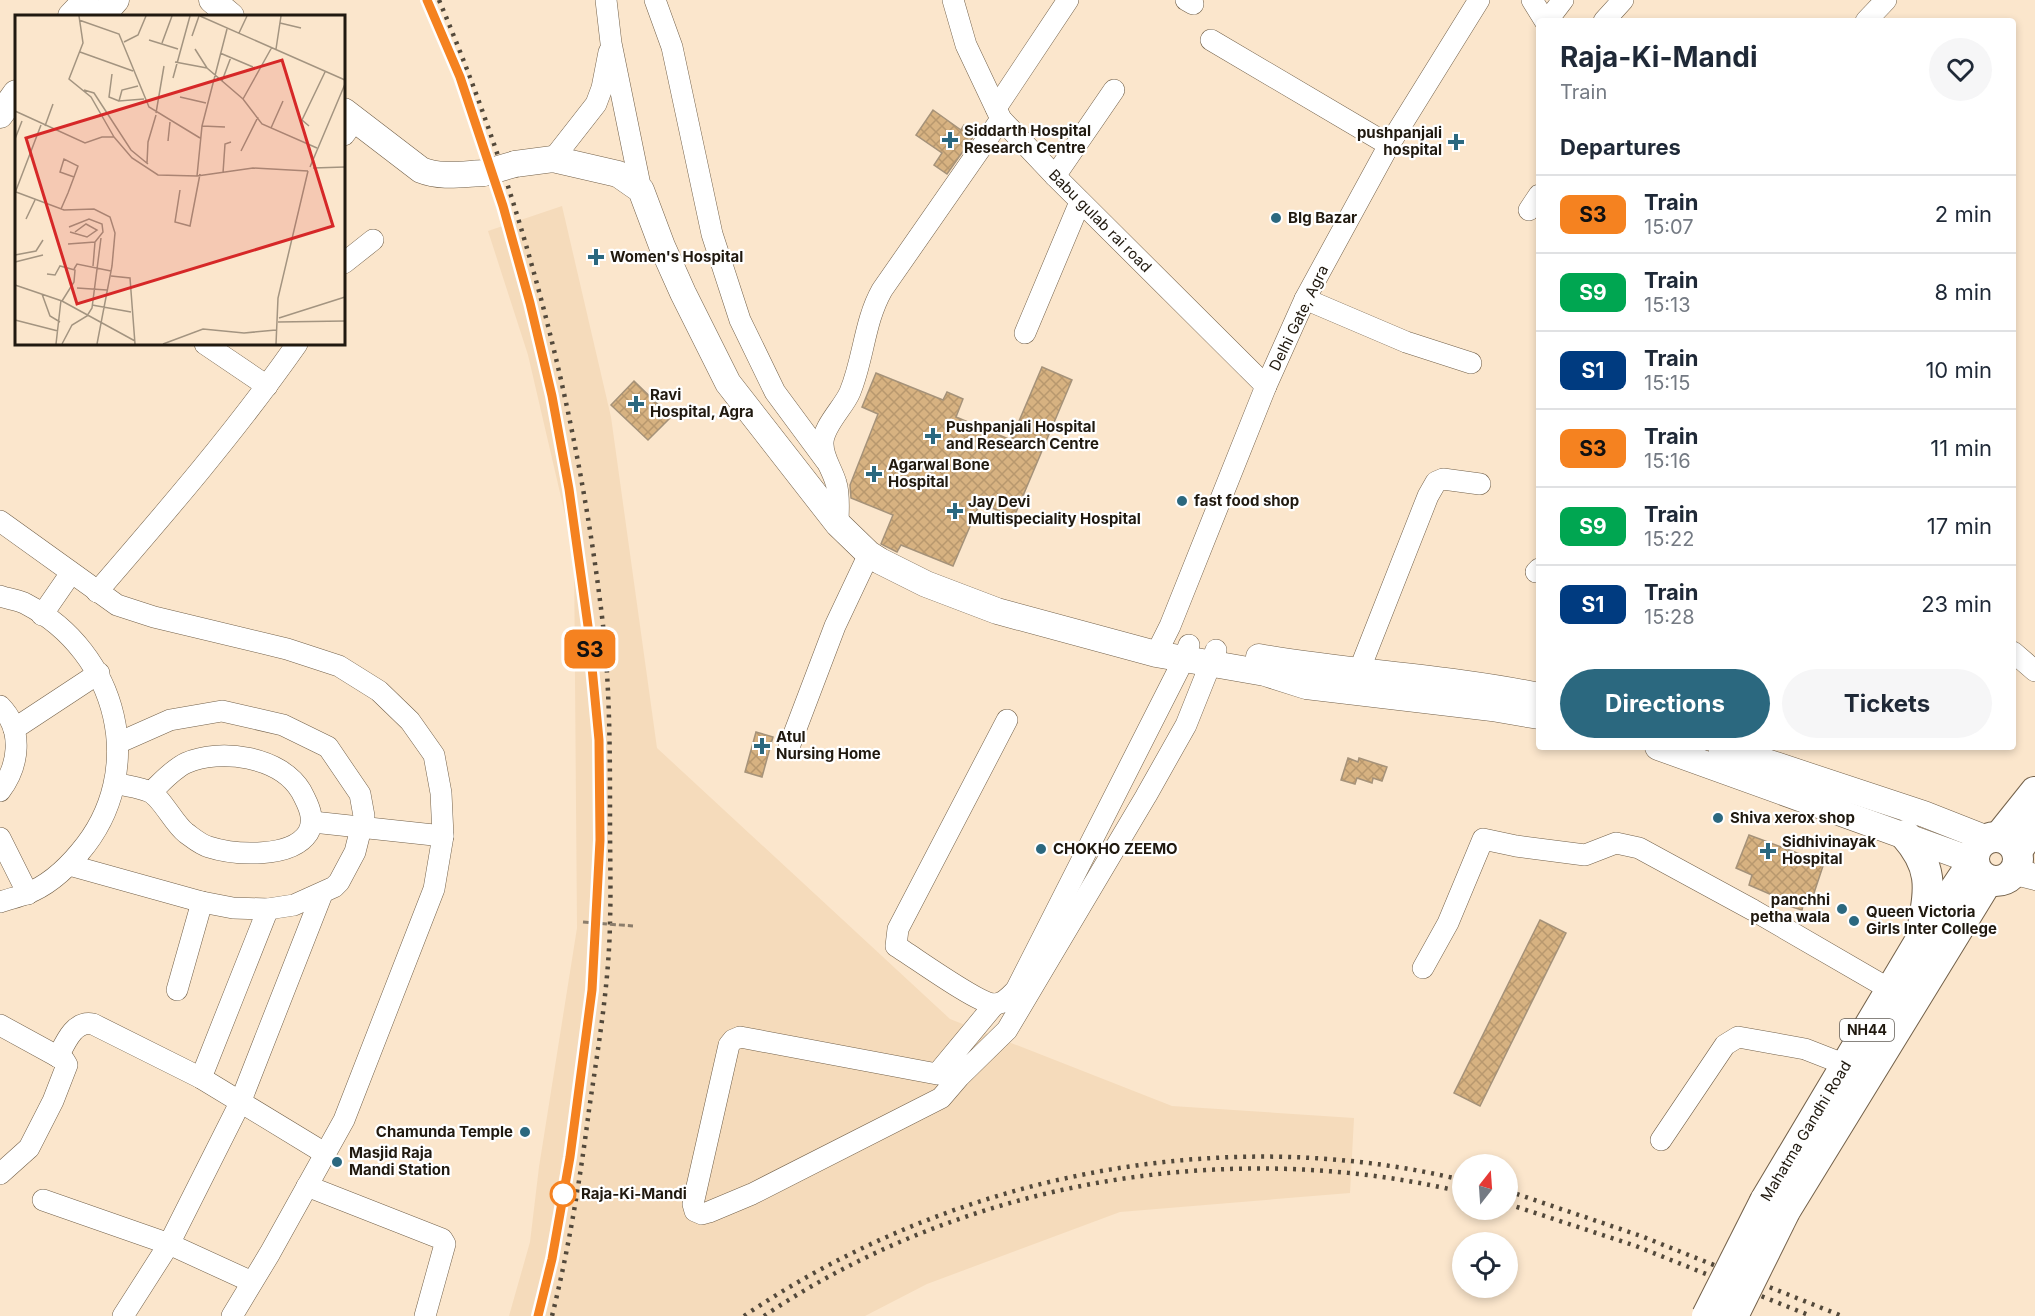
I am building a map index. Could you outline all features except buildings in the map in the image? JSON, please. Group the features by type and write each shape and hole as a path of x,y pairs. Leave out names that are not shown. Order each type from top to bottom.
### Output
{"highway":[{"name":"Mahatma Gandhi Road","path":"1707,1316 1775,1206 2010,856 2035,792"},
{"path":"1905,835 1919,851 1929,886 1920,940"},
{"name":"Mahatma Gandhi Road","path":"1733,1316 1775,1206 1845,1065 1920,940 2010,856"}],"main road":[{"path":"72,15 86,0"},
{"path":"103,15 117,0"},
{"path":"212,0 230,15"},
{"path":"0,115 15,94"},
{"path":"347,122 421,170 431,174 442,176 484,173 515,164 553,159 618,174 641,190 682,293 728,382 838,524 868,554 926,584 997,611 1151,647 1213,657 1305,665 1357,681 1442,692 1536,696"},
{"path":"1442,692 1536,715"},
{"path":"1730,750 1923,814 2010,856"},
{"path":"1688,752 1905,835 2010,856"}],"street":[{"path":"606,0 611,42 641,190"},
{"path":"655,0 672,47 712,234 740,320 775,392 826,460"},
{"name":"Babu gulab rai road","path":"953,0 966,45 999,113 1080,202 1266,386"},
{"path":"838,524 837,487 826,460 822,442 825,431 850,391 871,311 999,113 1068,0"},
{"name":"Delhi Gate, Agra","path":"1151,647 1222,497 1266,386 1305,299 1389,145 1479,0"},
{"path":"1532,0 1544,18"},
{"path":"1548,18 1563,0"},
{"path":"1607,18 1623,0"},
{"path":"1869,18 1886,0"},
{"path":"1210,40 1389,145"},
{"path":"553,159 596,104 602,88 611,42"},
{"path":"1055,176 1114,90"},
{"path":"1025,333 1080,202"},
{"path":"345,262 373,240"},
{"path":"1305,299 1406,342 1471,363"},
{"path":"206,345 267,386"},
{"path":"97,592 185,491 296,345"},
{"path":"1357,681 1428,496 1436,482 1443,479 1480,484"},
{"path":"0,521 117,605 154,617 287,649 339,666 379,691 410,721 434,756 441,793 443,836 434,889 344,1120 232,1316"},
{"path":"789,747 835,626 868,554"},
{"path":"42,615 71,573"},
{"path":"0,596 25,603 68,632 99,673 112,707 118,743 115,783 105,813 90,841 50,881 28,894 0,902"},
{"path":"1187,652 1016,990 1005,1000 995,1004 937,1074 740,1038 733,1040 729,1046 693,1204 695,1211 702,1214 710,1212 752,1194 941,1098 1007,1030 1158,776 1186,725 1213,657"},
{"path":"2016,655 2035,671"},
{"path":"14,729 99,673"},
{"path":"0,706 5,710 14,729 17,751 12,772 0,792"},
{"path":"69,864 202,902 233,908 268,909 294,905 322,894 339,882 355,852 364,816 360,794 328,747 283,725 222,711 170,720 118,743"},
{"path":"995,1004 980,999 896,946 895,941 898,929 1007,720"},
{"path":"115,783 151,792 184,831 206,847 242,853 272,852 298,843 307,834 313,822 308,804 299,788 270,766 245,757 206,756 183,764 151,792"},
{"path":"313,822 443,836"},
{"path":"0,838 28,894"},
{"path":"1423,968 1448,923 1483,838 1516,846 1585,855 1616,843 1639,848 1743,904 1891,990"},
{"path":"123,1316 169,1244 240,1103 322,894"},
{"path":"177,990 202,902"},
{"path":"201,1078 268,909"},
{"path":"58,1057 73,1031 88,1023 121,1037 201,1078 326,1154"},
{"path":"0,1025 66,1062 66,1072 29,1148 0,1174"},
{"path":"1661,1140 1725,1045 1738,1037 1805,1048 1845,1065"},
{"path":"307,1186 442,1239 445,1244 425,1316"},
{"path":"43,1200 169,1244 252,1281"}],"path":[{"path":"583,922 633,926"}],"shaded area":[{"path":"562,206 611,417 657,748 950,1019 1172,1106 1354,1118 1350,1193 1120,1212 927,1284 865,1316 509,1316 530,1242 539,1167 577,928 574,553 528,355 488,231"}],"railway":[{"path":"427,0 460,77 503,206 530,303 552,396 569,489 588,626 599,740 600,840 593,991 570,1157 552,1259 538,1316"},
{"path":"439,0 497,152 543,307 579,465 603,625 610,772 608,969 578,1188 552,1316"},
{"path":"744,1316 824,1268 909,1227 998,1196 1089,1173 1182,1160 1276,1157 1370,1163 1452,1178"},
{"path":"764,1316 842,1270 925,1232 1011,1203 1100,1182 1191,1171 1282,1169 1373,1176 1452,1190"},
{"path":"1518,1194 1641,1236 1842,1316"},
{"path":"1518,1207 1636,1246 1811,1316"}],"train":[{"name":"S3","path":"427,0 460,77 503,206 530,303 552,396 569,489 588,626 599,740 600,840 592,990 570,1157 552,1259 538,1316"}],"place":[{"name":"Siddarth Hospital Research Centre","path":"950,140"},
{"name":"pushpanjali hospital","path":"1456,142"},
{"name":"BIg Bazar","path":"1276,218"},
{"name":"Women's Hospital","path":"596,257"},
{"name":"Ravi Hospital, Agra","path":"636,404"},
{"name":"Pushpanjali Hospital and Research Centre","path":"933,436"},
{"name":"Agarwal Bone Hospital","path":"874,474"},
{"name":"fast food shop","path":"1182,501"},
{"name":"Jay Devi Multispeciality Hospital","path":"955,511"},
{"name":"Atul Nursing Home","path":"762,746"},
{"name":"Shiva xerox shop","path":"1718,818"},
{"name":"CHOKHO ZEEMO","path":"1041,849"},
{"name":"Sidhivinayak Hospital","path":"1768,851"},
{"name":"panchhi petha wala","path":"1842,909"},
{"name":"Queen Victoria Girls Inter College","path":"1854,921"},
{"name":"Chamunda Temple","path":"525,1132"},
{"name":"Masjid Raja Mandi Station","path":"337,1162"},
{"name":"Raja-Ki-Mandi","path":"563,1194"}]}
